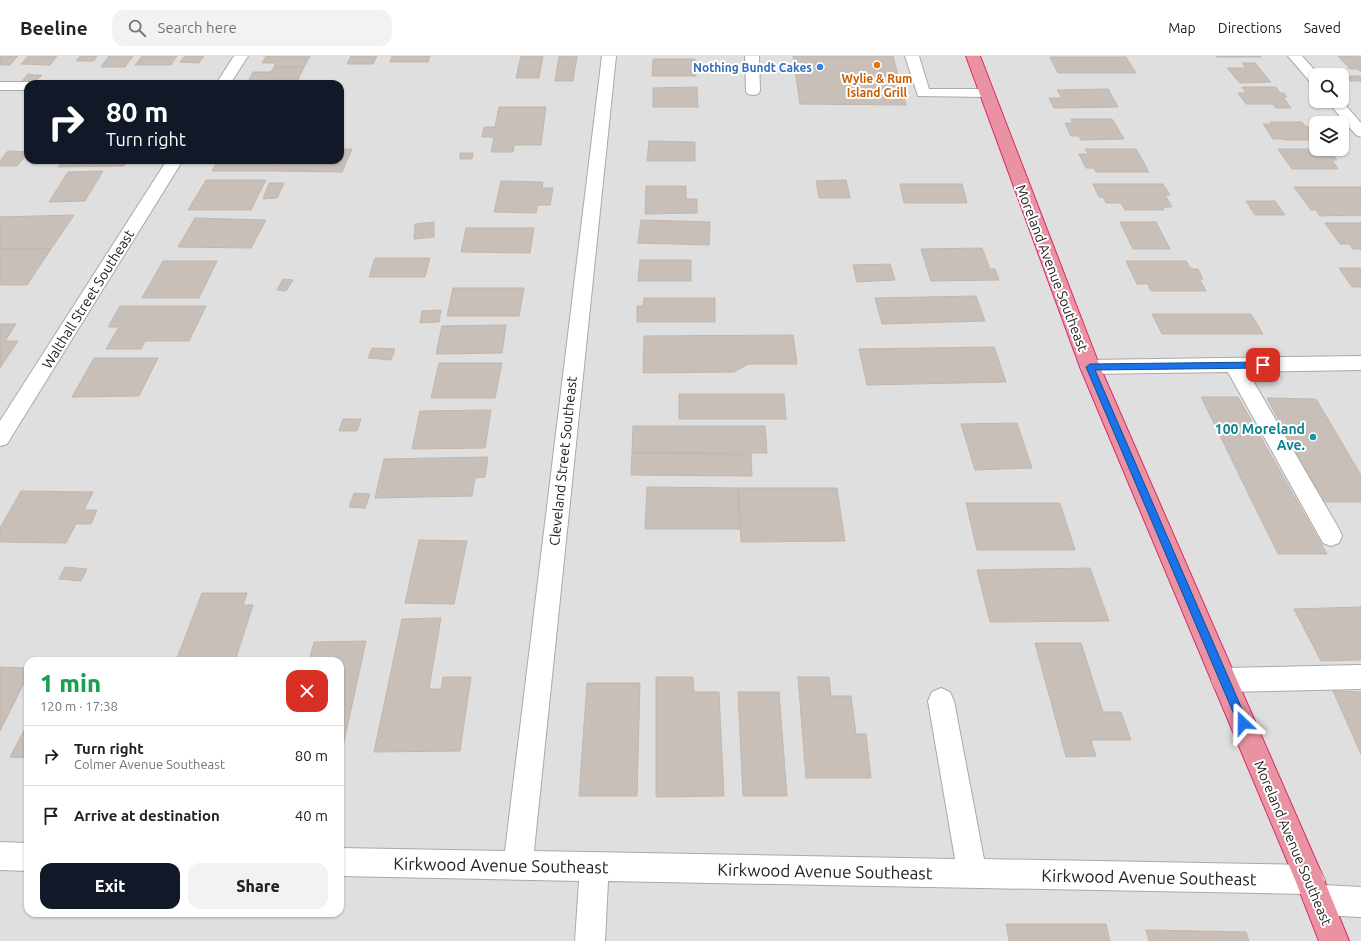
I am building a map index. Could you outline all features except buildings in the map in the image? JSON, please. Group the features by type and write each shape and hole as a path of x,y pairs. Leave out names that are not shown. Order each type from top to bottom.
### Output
{"highway":[{"name":"Moreland Avenue Southeast","path":"973,56 1090,367 1314,890 1334,941"}],"street":[{"path":"226,80 241,56"},
{"name":"Cleveland Street Southeast","path":"518,866 609,56"},
{"path":"752,56 753,91"},
{"path":"912,56 923,93 987,93"},
{"path":"1295,56 1309,72"},
{"path":"0,86 24,86"},
{"path":"1340,108 1361,132"},
{"name":"Walthall Street Southeast","path":"0,438 173,164"},
{"path":"1090,367 1361,363"},
{"path":"1234,365 1331,536"},
{"path":"0,405 21,405"},
{"path":"1224,680 1361,677"},
{"path":"941,701 972,874"},
{"path":"0,856 24,857"},
{"name":"Kirkwood Avenue Southeast","path":"344,862 972,874 1314,890 1361,902"},
{"path":"590,941 594,867"}],"shaded area":[{"path":"0,56 1361,56 1361,941 0,941"}],"place":[{"name":"Wylie & Rum Island Grill","path":"877,65"},
{"name":"Nothing Bundt Cakes","path":"820,67"},
{"name":"100 Moreland Ave.","path":"1313,437"}],"route":[{"path":"1243,723 1090,367 1263,365"}]}
